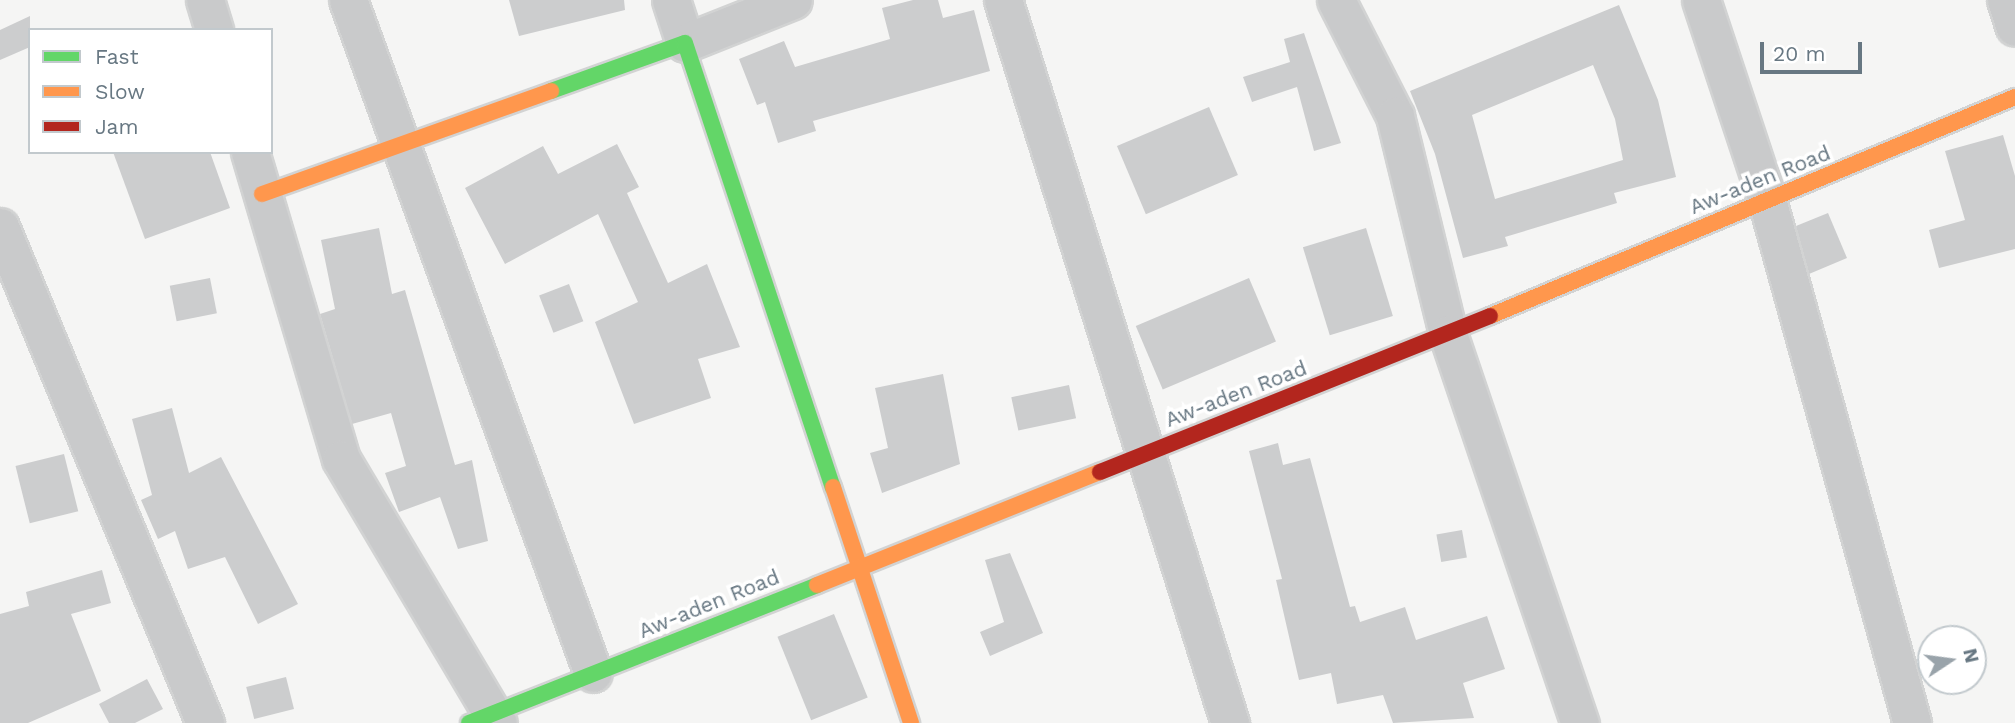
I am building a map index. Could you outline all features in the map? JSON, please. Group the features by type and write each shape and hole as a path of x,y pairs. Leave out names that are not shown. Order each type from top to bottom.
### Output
{"street":[{"path":"205,0 213,28"},
{"path":"348,0 403,144 593,673"},
{"path":"671,0 862,565 911,723"},
{"path":"262,194 685,43 793,0"},
{"path":"1003,0 1142,453 1230,723"},
{"path":"1336,0 1395,116 1448,334 1580,723"},
{"path":"1701,0 1767,200 1912,723"},
{"path":"2006,0 2015,27"},
{"name":"Aw-aden Road","path":"469,723 1142,453 1448,334 2015,97"},
{"path":"251,154 341,460 498,723"},
{"path":"0,227 205,723"}],"building":[{"path":"509,0 624,0 625,10 519,36"},
{"path":"913,0 938,0 943,18 974,10 990,71 813,121 816,131 778,143 765,102 757,105 739,59 784,41 795,67 890,39 882,8"},
{"path":"1619,5 1658,100 1676,177 1614,193 1617,203 1505,237 1508,246 1463,258 1435,154 1410,91","holes":["1593,65 1615,119 1623,160 1495,199 1472,115"]},
{"path":"30,16 28,48 0,60 0,30"},
{"path":"1304,33 1341,143 1314,151 1297,87 1252,102 1243,77 1290,62 1284,39"},
{"path":"1209,107 1238,175 1146,214 1117,146"},
{"path":"2003,135 2015,176 2015,249 1939,268 1929,230 1965,220 1945,151"},
{"path":"617,144 639,187 627,193 668,283 707,264 740,347 698,359 711,398 634,424 595,322 638,302 598,214 505,264 465,188 543,146 558,174"},
{"path":"114,154 211,154 230,208 145,239"},
{"path":"1828,213 1847,258 1809,274 1796,226"},
{"path":"379,228 392,294 405,290 455,465 472,460 488,541 458,549 440,497 399,512 385,473 406,466 391,413 352,424 320,314 335,309 321,240"},
{"path":"1366,228 1393,316 1330,335 1303,247"},
{"path":"210,278 217,313 177,321 170,286"},
{"path":"1249,278 1276,342 1163,390 1136,326"},
{"path":"569,284 583,321 553,333 539,295"},
{"path":"943,374 960,464 882,493 870,453 888,448 875,388"},
{"path":"1069,385 1076,418 1018,431 1011,397"},
{"path":"172,408 189,473 221,457 298,604 258,624 225,557 188,569 175,531 158,539 141,500 152,495 132,419"},
{"path":"1278,443 1283,465 1310,458 1350,607 1355,606 1360,622 1405,607 1416,640 1487,616 1505,669 1463,683 1474,718 1393,723 1383,695 1337,704 1331,673 1299,680 1276,580 1282,579 1249,451"},
{"path":"64,454 78,511 30,523 15,466"},
{"path":"1462,530 1467,558 1441,562 1436,535"},
{"path":"1010,553 1043,633 990,656 980,632 1004,622 985,560"},
{"path":"102,570 111,603 71,614 101,691 28,723 0,723 0,614 29,606 26,592"},
{"path":"834,614 868,697 811,720 777,637"},
{"path":"286,677 294,709 254,719 246,687"},
{"path":"147,679 163,709 135,723 109,723 99,704"}],"traffic: fast":[{"path":"551,91 685,43 833,487"},
{"path":"469,723 817,585"}],"traffic: slow":[{"path":"262,194 551,91"},
{"path":"1490,316 2015,97"},
{"path":"817,585 1100,472"},
{"path":"833,487 911,723"}],"traffic: jam":[{"path":"1100,472 1490,316"}]}
